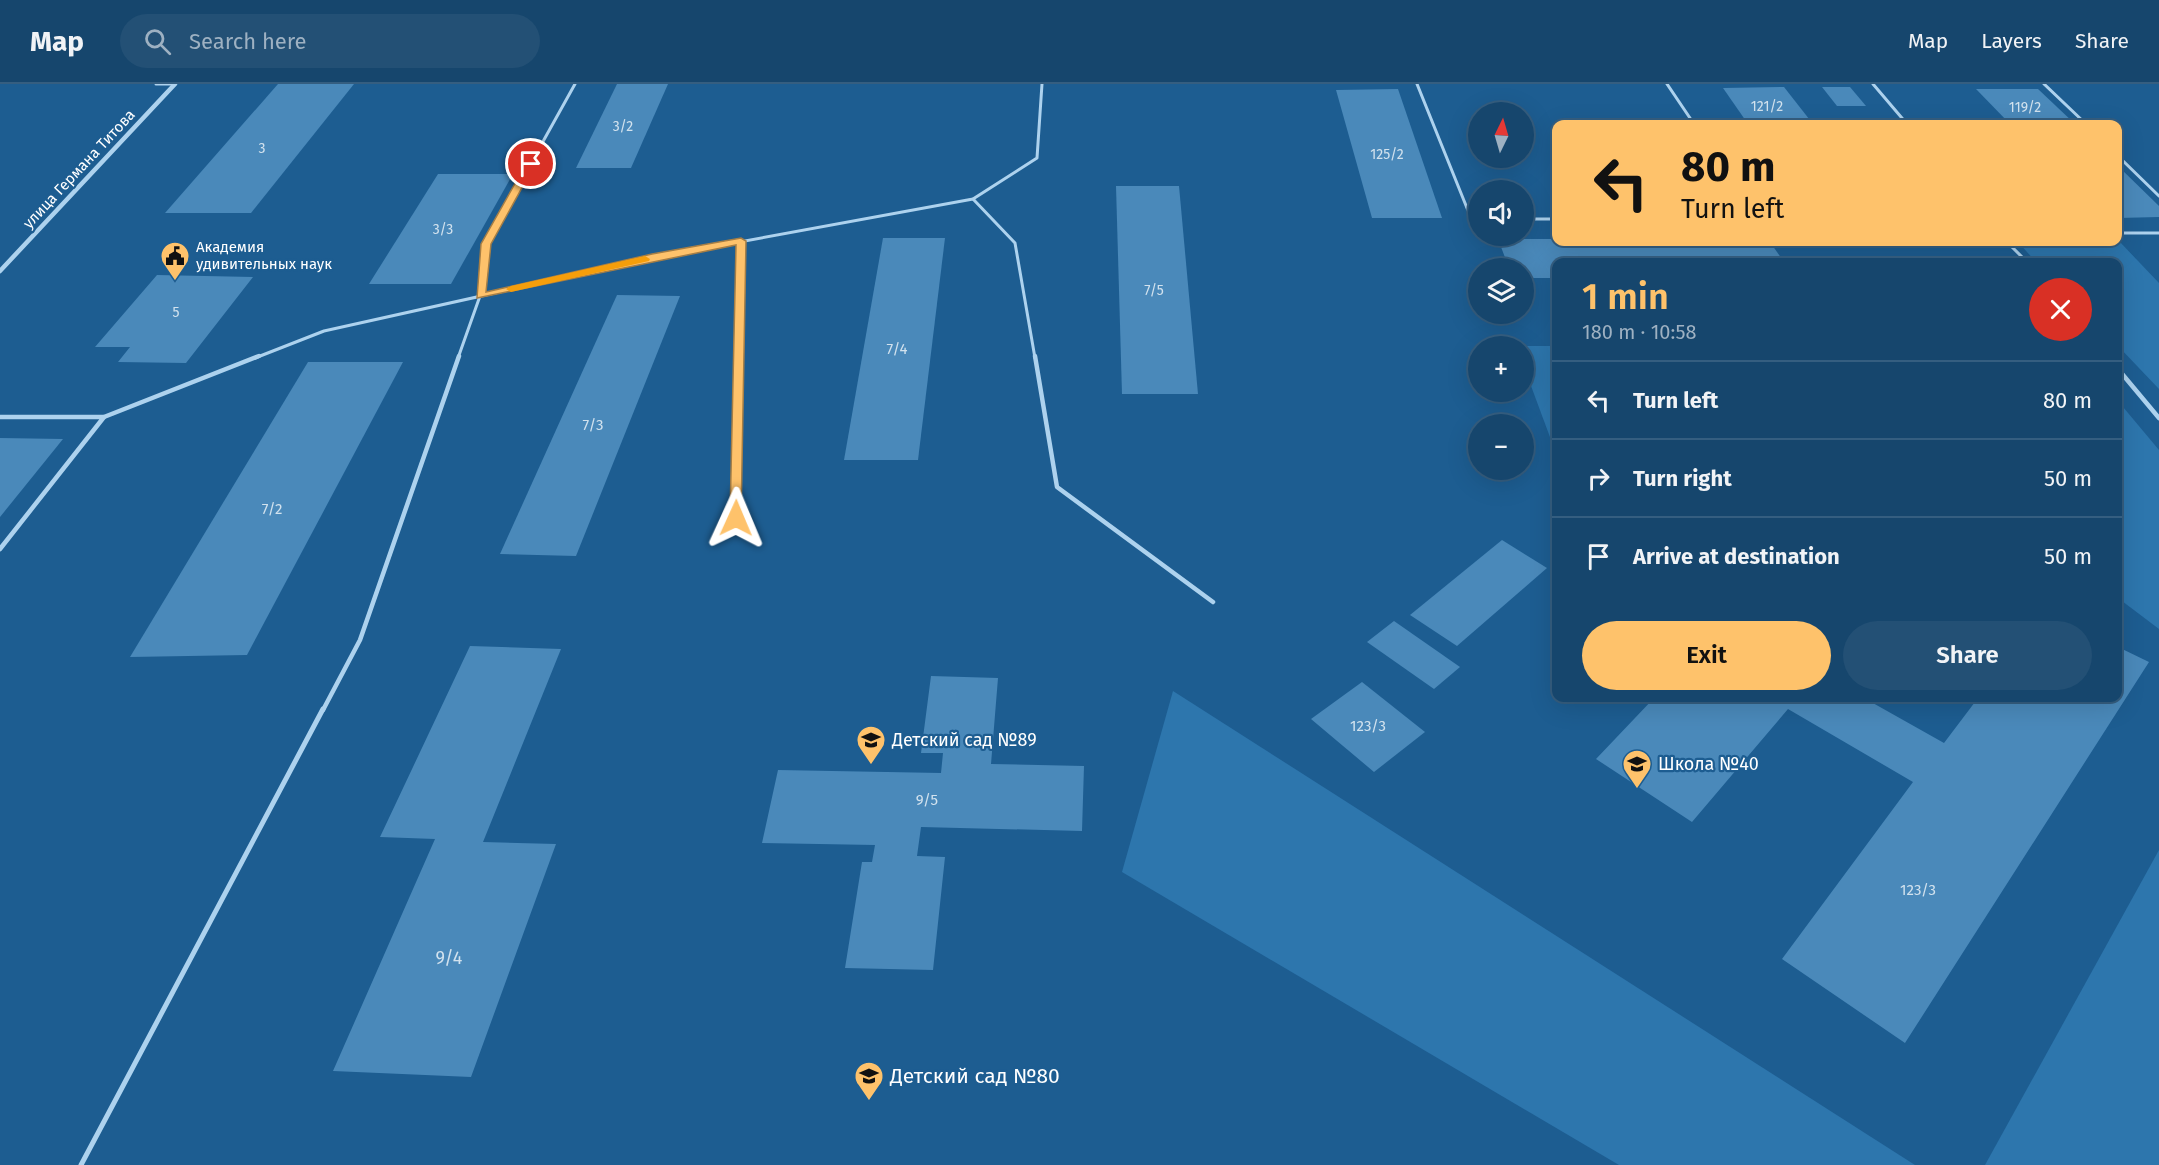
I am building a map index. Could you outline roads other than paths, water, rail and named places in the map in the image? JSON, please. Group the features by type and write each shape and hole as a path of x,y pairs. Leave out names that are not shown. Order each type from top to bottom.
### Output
{"street":[{"name":"улица Германа Титова","path":"0,270 175,84"}],"lane":[{"path":"156,84 175,84"},
{"path":"81,1165 360,640 480,296 486,244 575,84"},
{"path":"0,417 104,417 324,331 652,258 973,199 1037,158 1042,84"},
{"path":"1417,84 1468,212"},
{"path":"1667,84 1691,120"},
{"path":"1873,84 1904,120"},
{"path":"2044,84 2082,120"},
{"path":"2122,160 2159,196"},
{"path":"973,199 1015,243 1057,487 1213,602"},
{"path":"1534,219 1552,219"},
{"path":"2122,233 2159,233"},
{"path":"736,518 741,241"},
{"path":"2011,246 2023,258"},
{"path":"2122,374 2159,418"},
{"path":"0,549 104,417"}],"place":[{"name":"Академия удивительных наук","path":"175,282"},
{"name":"Детский сад №89","path":"871,766"},
{"name":"Школа №40","path":"1637,790"},
{"name":"Детский сад №80","path":"869,1102"}]}
